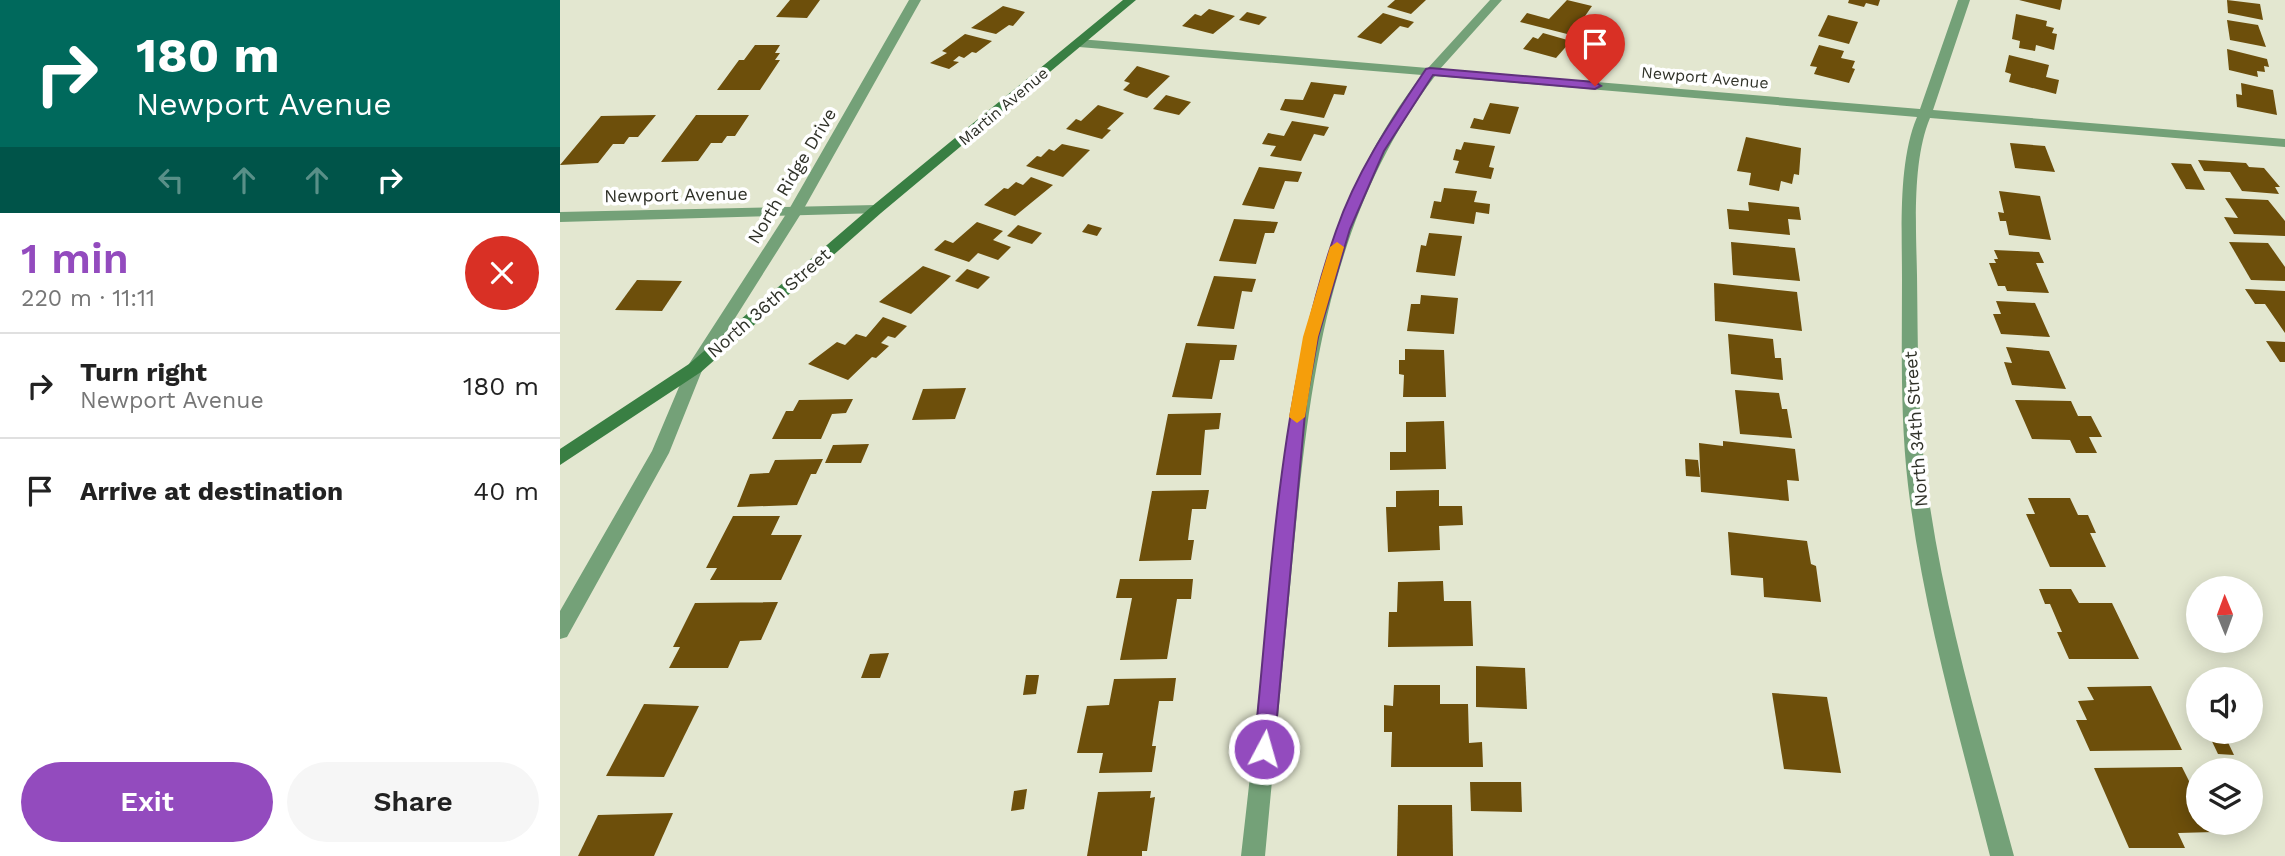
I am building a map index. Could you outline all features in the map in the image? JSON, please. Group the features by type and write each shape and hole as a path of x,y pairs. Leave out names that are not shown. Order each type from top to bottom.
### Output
{"main road":[{"name":"Martin Avenue","path":"876,211 1130,0"},
{"name":"North 36th Street","path":"695,368 876,211"},
{"path":"560,458 695,368"}],"street":[{"name":"North Ridge Drive","path":"695,368 795,212 915,0"},
{"path":"1253,856 1298,403 1311,337 1343,229 1378,151 1430,72 1496,0"},
{"name":"North 34th Street","path":"1964,0 1926,114 1916,135 1909,220 1910,380 1917,483 1930,566 1951,661 2002,856"},
{"name":"Newport Avenue","path":"1079,43 2285,144"},
{"name":"Newport Avenue","path":"560,217 876,211"},
{"name":"North 36th Street","path":"560,630 660,453 695,368"}],"building":[{"path":"790,0 820,0 807,18 776,17"},
{"path":"1395,0 1426,0 1411,14 1387,7"},
{"path":"1567,0 1592,6 1583,19 1593,21 1588,27 1578,25 1571,35 1520,22 1527,13 1549,19"},
{"path":"1849,0 1880,0 1878,6 1866,3 1864,7 1848,3"},
{"path":"2019,0 2062,0 2060,10"},
{"path":"2227,0 2260,4 2263,20 2228,13"},
{"path":"1003,6 1025,12 1013,26 1009,25 996,34 971,28"},
{"path":"1209,9 1235,16 1213,34 1182,26 1195,14 1201,16"},
{"path":"1247,12 1267,17 1259,25 1239,20"},
{"path":"1383,13 1414,22 1408,28 1400,26 1381,44 1357,37"},
{"path":"2016,14 2047,21 2046,26 2054,28 2052,33 2057,34 2054,50 2036,45 2035,51 2019,48 2020,41 2012,39"},
{"path":"1828,15 1858,22 1849,44 1818,36"},
{"path":"2227,20 2258,25 2266,47 2230,40"},
{"path":"1543,33 1571,41 1556,58 1523,49 1533,37 1538,39"},
{"path":"965,34 992,41 976,53 972,52 964,58 959,56 953,61 959,62 949,69 930,63 947,53 942,51"},
{"path":"755,45 780,45 775,53 780,53 775,60 780,60 760,90 717,90 739,60 744,60"},
{"path":"1819,45 1844,51 1841,58 1855,61 1852,68 1855,69 1849,83 1814,74 1817,67 1810,66"},
{"path":"2227,49 2267,59 2269,67 2264,66 2265,72 2257,71 2258,77 2229,70"},
{"path":"2009,55 2049,65 2046,77 2059,80 2056,94 2009,82 2011,74 2005,72"},
{"path":"1137,66 1170,76 1147,98 1136,95 1123,90 1130,83 1124,81"},
{"path":"1311,82 1347,86 1344,95 1334,94 1324,118 1280,110 1285,99 1303,100"},
{"path":"2241,83 2273,90 2277,115 2237,107 2236,94 2242,95"},
{"path":"1166,95 1191,102 1179,115 1153,109"},
{"path":"1490,103 1519,107 1510,134 1470,128 1474,118 1483,120"},
{"path":"1098,105 1124,113 1107,129 1111,130 1102,139 1066,129 1076,119 1081,121"},
{"path":"656,115 638,137 629,137 624,144 613,144 598,163 560,165 601,116"},
{"path":"696,115 749,115 735,136 727,136 722,143 711,143 698,161 661,162"},
{"path":"1292,121 1329,127 1324,136 1314,134 1301,161 1270,156 1276,146 1262,144 1268,133 1284,136"},
{"path":"1746,137 1801,148 1799,175 1794,174 1792,184 1781,181 1779,191 1749,185 1751,173 1737,171"},
{"path":"1464,142 1495,146 1489,167 1494,168 1491,179 1455,173 1459,161 1453,160 1456,149 1461,150"},
{"path":"2010,143 2045,146 2055,172 2015,168"},
{"path":"1062,144 1090,150 1063,177 1026,166 1037,156 1041,157 1049,149 1054,151"},
{"path":"2198,160 2246,163 2249,167 2264,168 2280,187 2275,187 2279,194 2242,191 2230,172 2204,171"},
{"path":"2171,163 2191,164 2205,190 2186,189"},
{"path":"1259,167 1302,172 1298,182 1285,181 1274,209 1242,205"},
{"path":"1031,177 1053,185 1015,216 984,205 1004,188 1008,189 1016,182 1023,185"},
{"path":"1444,188 1477,191 1474,202 1490,204 1489,214 1476,212 1474,224 1430,218 1434,201 1441,202"},
{"path":"1999,191 2040,196 2051,240 2009,235 2006,221 2000,221 1998,212 2004,213"},
{"path":"2225,198 2268,200 2285,221 2285,236 2234,234 2224,217 2238,218"},
{"path":"1748,202 1799,207 1801,220 1788,219 1790,235 1729,229 1727,209 1749,211"},
{"path":"1234,219 1278,222 1274,233 1265,233 1256,264 1219,261"},
{"path":"977,222 1003,231 993,240 1011,247 998,260 978,253 969,262 934,250 945,240 953,243"},
{"path":"1088,224 1102,228 1097,236 1082,232"},
{"path":"1018,225 1042,233 1032,244 1007,236"},
{"path":"1429,233 1462,236 1455,276 1416,272 1421,245 1426,246"},
{"path":"1731,242 1795,248 1800,281 1733,275"},
{"path":"2229,242 2268,243 2285,267 2285,281 2251,280"},
{"path":"1994,250 2039,252 2044,263 2036,263 2049,293 2007,291 2005,286 1998,286 1989,263 1996,263 1994,259 1998,259"},
{"path":"923,266 951,276 911,314 879,302"},
{"path":"967,269 990,277 978,289 955,281"},
{"path":"1214,276 1256,279 1252,292 1242,291 1234,329 1197,326"},
{"path":"637,280 682,281 662,311 615,310"},
{"path":"1714,283 1797,292 1802,331 1715,321"},
{"path":"2245,289 2285,291 2285,333 2265,304 2255,304"},
{"path":"1421,295 1458,298 1454,334 1407,331 1411,304 1420,304"},
{"path":"1996,301 2035,303 2050,337 2001,334 1993,314 2001,314"},
{"path":"883,317 907,326 895,338 888,336 881,343 889,346 876,358 872,357 848,380 808,364 837,342 845,345 856,334 866,337"},
{"path":"1728,334 1773,339 1775,358 1781,358 1783,380 1731,374"},
{"path":"2266,341 2285,342 2285,362 2280,362"},
{"path":"1186,343 1237,345 1234,360 1220,360 1212,399 1172,397"},
{"path":"2006,347 2049,351 2066,389 2012,385 2004,362 2012,363"},
{"path":"1405,349 1444,350 1446,397 1403,397 1404,375 1399,374 1399,360 1405,360"},
{"path":"966,388 955,419 912,420 923,389"},
{"path":"1735,390 1779,393 1782,409 1787,409 1792,438 1740,434"},
{"path":"853,399 846,413 832,414 821,439 772,439 786,411 793,411 799,400"},
{"path":"2015,400 2071,401 2078,416 2091,416 2102,437 2089,437 2097,453 2076,453 2070,440 2032,439"},
{"path":"1221,413 1219,429 1205,430 1201,475 1156,475 1168,414"},
{"path":"1444,421 1446,469 1390,470 1390,452 1406,452 1406,422"},
{"path":"1723,441 1795,449 1799,481 1787,480 1789,501 1701,492 1699,443 1723,446"},
{"path":"869,444 861,463 825,463 833,445"},
{"path":"823,459 816,474 811,474 797,505 737,507 750,474 769,473 775,460"},
{"path":"1685,459 1698,460 1700,477 1686,476"},
{"path":"1209,490 1206,509 1192,509 1188,540 1194,540 1191,560 1139,561 1152,491"},
{"path":"1439,490 1439,506 1462,506 1463,525 1439,526 1440,550 1388,552 1386,507 1396,507 1396,491"},
{"path":"2028,498 2070,498 2078,515 2088,515 2096,533 2090,533 2106,567 2050,567 2026,514 2035,514"},
{"path":"733,516 780,516 771,535 802,535 781,580 710,580 717,568 706,568"},
{"path":"1728,532 1807,541 1811,564 1816,566 1821,602 1764,597 1763,578 1731,575"},
{"path":"1120,579 1193,579 1191,599 1177,599 1167,659 1120,660 1132,598 1116,598"},
{"path":"1443,581 1444,601 1471,601 1473,646 1388,647 1389,612 1397,612 1398,582"},
{"path":"2039,589 2071,589 2079,603 2112,603 2139,659 2069,659 2057,632 2062,632 2050,604 2045,604"},
{"path":"778,602 761,640 740,641 728,668 669,668 680,647 673,647 695,603"},
{"path":"889,653 880,678 861,678 870,654"},
{"path":"1476,666 1525,668 1527,709 1476,707"},
{"path":"1026,675 1039,675 1036,694 1023,695"},
{"path":"1176,678 1173,701 1159,701 1152,746 1156,746 1152,772 1099,773 1103,753 1077,753 1087,706 1109,705 1114,679"},
{"path":"1394,685 1440,685 1440,704 1468,704 1469,743 1482,742 1483,767 1391,767 1392,732 1384,732 1384,705 1393,706"},
{"path":"2151,686 2182,750 2090,751 2076,720 2087,720 2078,701 2094,700 2087,687"},
{"path":"1772,693 1827,697 1841,773 1784,769"},
{"path":"644,704 699,706 664,777 606,776"},
{"path":"2213,744 2229,744 2234,755 2218,754"},
{"path":"2182,767 2186,775 2186,833 2178,833 2185,848 2129,848 2094,768"},
{"path":"1470,782 1521,782 1522,812 1471,811"},
{"path":"1027,789 1024,809 1011,811 1014,791"},
{"path":"1151,791 1150,798 1155,797 1147,851 1142,851 1142,856 1087,856 1098,792"},
{"path":"1398,805 1452,805 1453,856 1397,856"},
{"path":"673,813 654,856 578,856 598,815"}],"slow traffic":[{"path":"1297,417 1311,337 1337,247"}],"route":[{"path":"1264,749 1298,403 1325,282 1343,229 1378,151 1411,97 1430,72 1595,86"}]}
